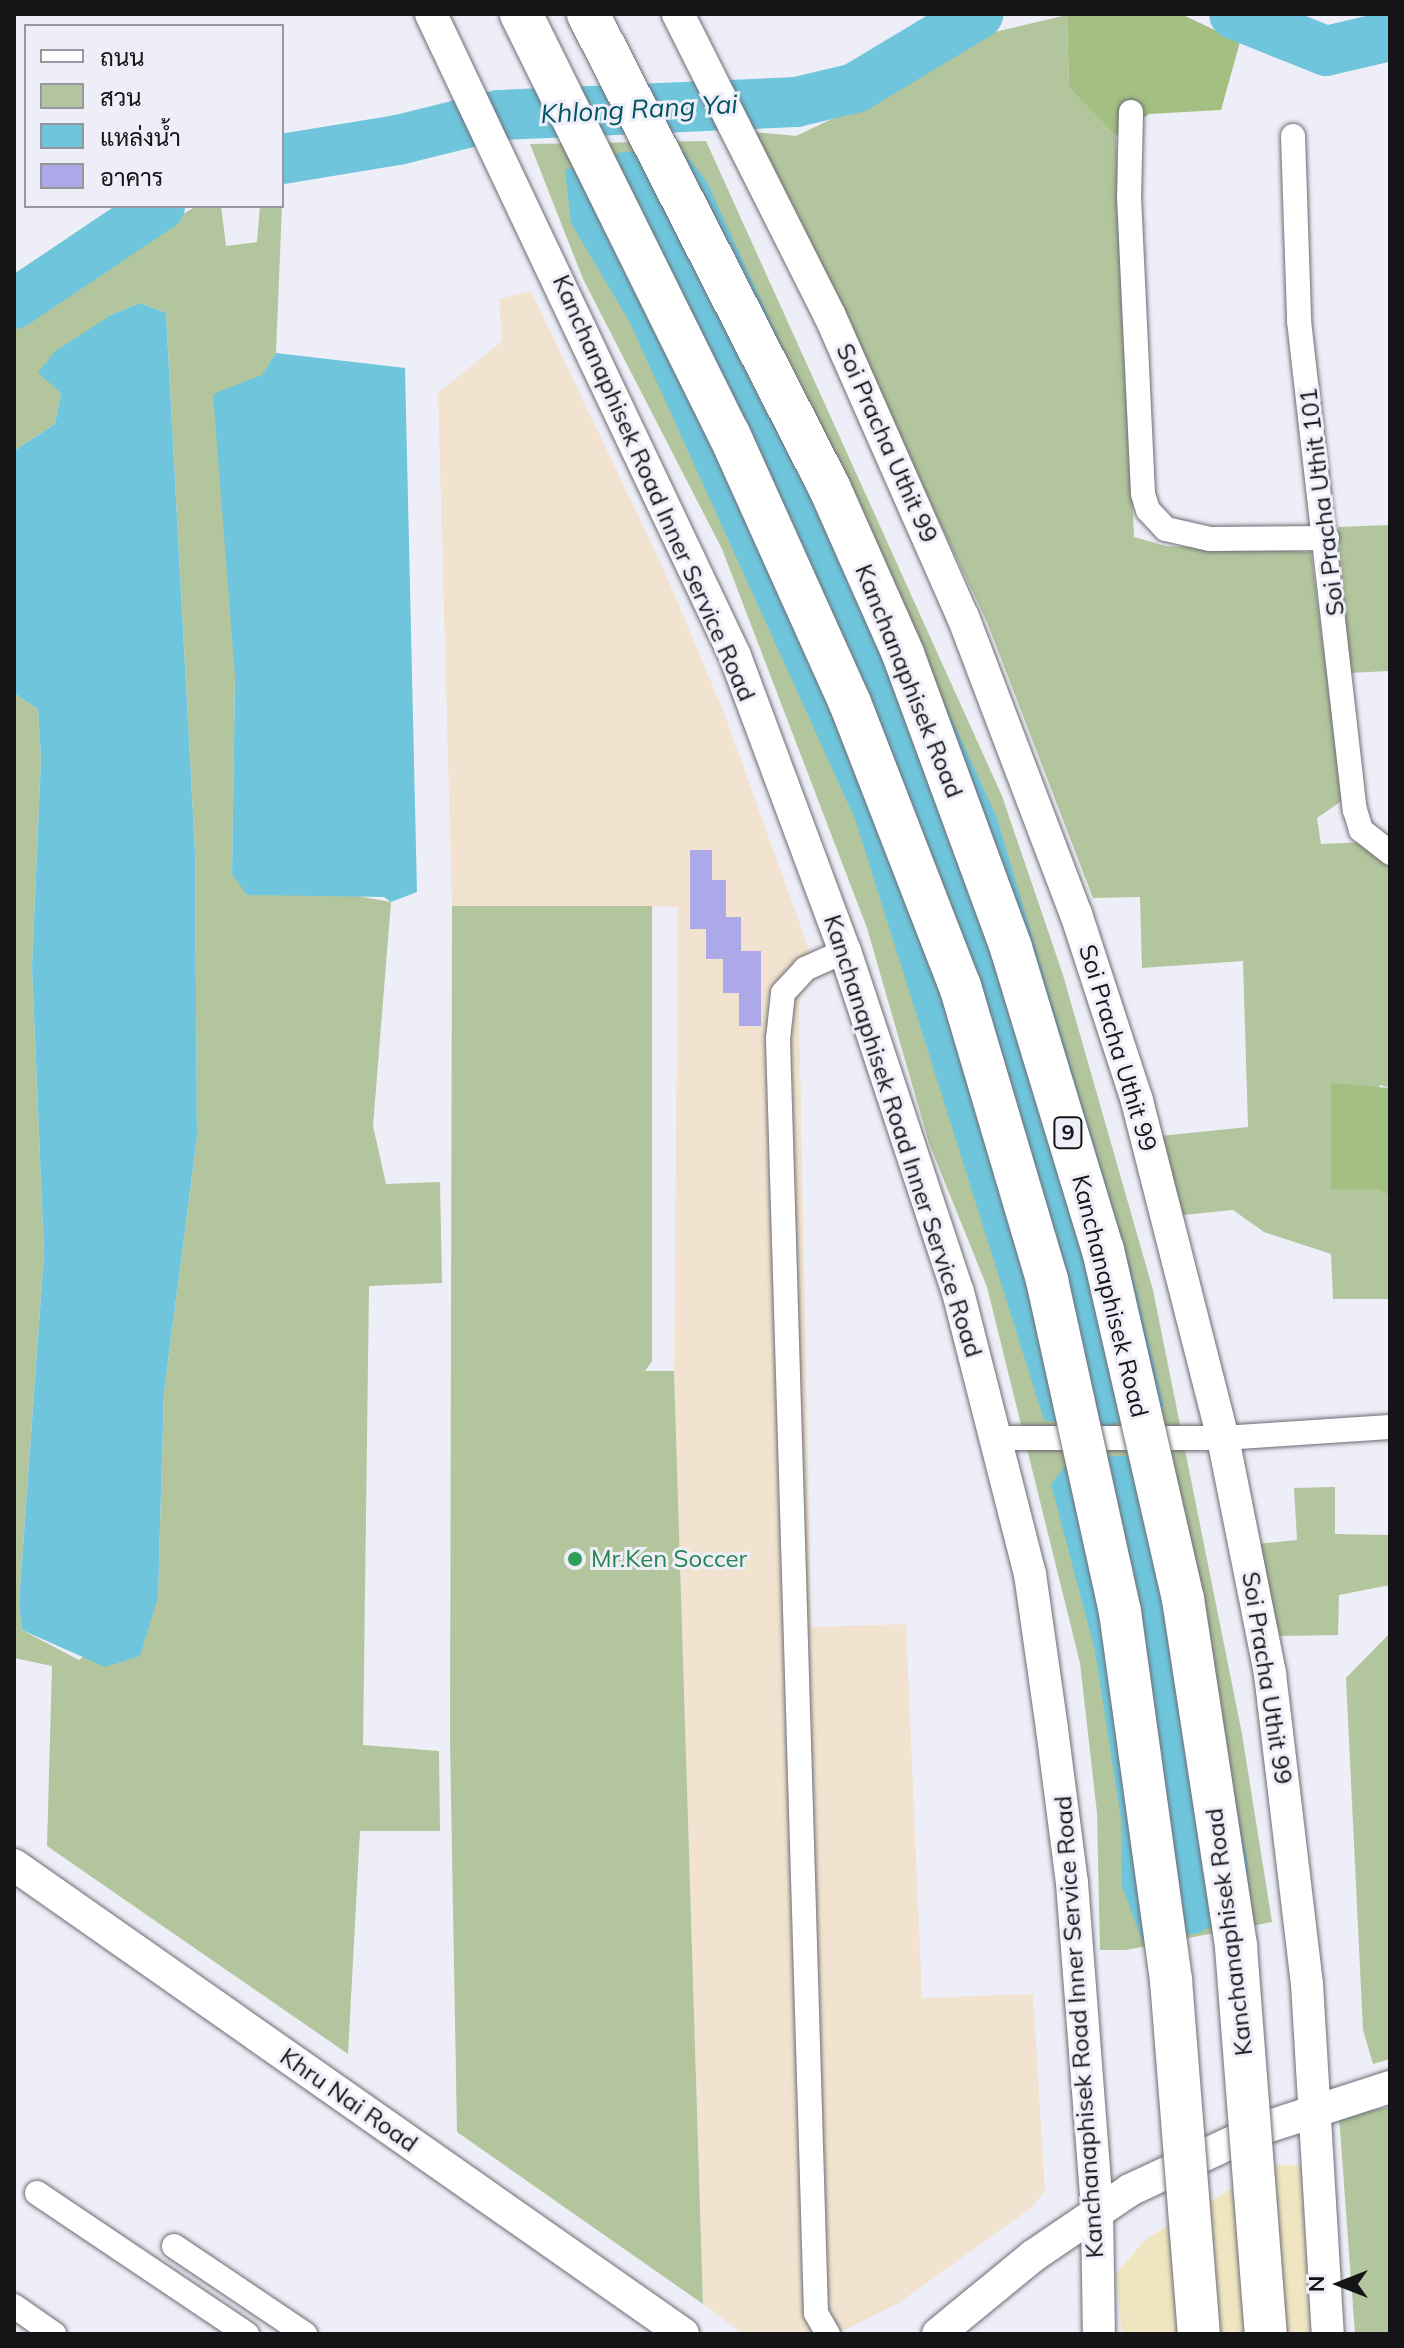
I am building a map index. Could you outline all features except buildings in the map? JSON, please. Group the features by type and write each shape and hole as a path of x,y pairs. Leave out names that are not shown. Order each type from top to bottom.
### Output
{"highway":[{"path":"521,14 729,434 850,703 960,986 1047,1280 1120,1612 1171,1980 1199,2334"},
{"name":"Kanchanaphisek Road","path":"588,14 830,489 903,654 1011,948 1103,1250 1183,1599 1234,1932 1266,2334"}],"main road":[{"name":"Kanchanaphisek Road Inner Service Road","path":"431,14 494,141 735,656 845,951 958,1292 998,1438 1030,1574 1062,1806 1097,2211 1099,2334"},
{"name":"Soi Pracha Uthit 99","path":"678,14 901,470 1029,785 1137,1101 1223,1438 1270,1674 1292,1835 1316,2109 1328,2334"},
{"name":"Khru Nai Road","path":"14,1865 683,2334"},
{"path":"938,2334 1097,2211 1204,2155 1316,2109 1390,2087"}],"street":[{"path":"1131,112 1129,197 1143,494 1148,510 1166,529 1210,539 1327,538"},
{"name":"Soi Pracha Uthit 101","path":"1293,136 1299,321 1327,538 1355,810 1361,830 1390,853"},
{"path":"819,2327 778,1039 783,993 805,969 845,951"},
{"path":"998,1438 1223,1438 1390,1427"},
{"path":"37,2193 247,2334"},
{"path":"174,2246 305,2334"},
{"path":"14,2306 54,2334"}],"shaded area":[{"path":"531,291 665,572 724,713 812,958 799,1004 811,1627 906,1624 922,1998 1033,1994 1045,2191 1031,2208 899,2303 836,2334 743,2334 703,2304 674,1371 678,907 452,906 438,393 502,341 499,299"}],"green space":[{"path":"1181,14 1240,42 1221,110 1149,114 1116,136 1069,88 1067,15"},
{"path":"1067,15 1069,88 1116,136 1134,537 1166,546 1311,552 1343,800 1317,818 1321,844 1364,842 1390,856 1390,1088 1380,1085 1331,1188 1376,1189 1390,1196 1390,1299 1333,1299 1331,1254 1264,1232 1233,1210 1174,1216 1160,1136 1248,1127 1243,961 1142,968 1140,897 1093,898 987,622 754,132 796,136 914,80 994,32"},
{"path":"706,141 1002,796 1063,975 1153,1290 1242,1734 1272,1922 1126,1950 1100,1950 1097,1813 1080,1663 987,1287 929,1143 867,928 722,549 583,279 530,144"},
{"path":"193,208 221,208 226,246 257,242 260,208 282,208 276,353 263,375 235,676 232,874 391,902 373,1126 386,1184 440,1182 442,1283 369,1286 363,1745 439,1751 440,1831 360,1831 348,2054 47,1846 52,1666 14,1658 14,693 38,709 41,759 32,967 44,1253 19,1603 22,1630 79,1660 158,1597 164,1392 197,1137 195,851 166,313 140,303 111,315 61,393 55,424 14,451 14,309"},
{"path":"1390,525 1390,671 1348,673 1338,527"},
{"path":"452,906 652,906 652,1361 645,1371 674,1371 703,2304 457,2132 450,1740"},
{"path":"1331,1083 1390,1088 1390,1196 1376,1189 1331,1189"},
{"path":"1335,1487 1335,1534 1390,1535 1390,1585 1339,1595 1338,1635 1280,1636 1257,1544 1297,1540 1294,1488"},
{"path":"1390,1633 1390,2059 1373,2064 1363,2030 1346,1678"},
{"path":"1390,2107 1390,2334 1355,2334 1339,2116"}],"sand":[{"path":"1272,2165 1301,2165 1310,2334 1122,2334 1116,2274 1147,2238"}],"water":[{"path":"683,151 707,182 997,818 1132,1272 1164,1406 1104,1428 1044,1420 855,819 629,321 571,223 565,170 622,152"},
{"path":"140,303 166,313 195,851 197,1137 164,1392 158,1597 140,1656 105,1667 22,1630 19,1603 44,1253 32,967 41,759 38,709 14,693 14,451 55,424 61,393 38,373 54,352 111,315"},
{"path":"276,353 405,368 417,892 391,902 384,897 247,895 232,874 235,676 213,394 262,375"},
{"path":"1113,1456 1167,1456 1248,1864 1249,1905 1199,1933 1142,1940 1122,1886 1121,1818 1095,1651 1051,1484 1065,1466"}],"waterway":[{"name":"Khlong Rang Yai","path":"284,159 398,140 499,115 796,102 855,88 978,14"},
{"name":"Khlong Rang Yai","path":"1234,14 1326,51 1390,36"},
{"name":"Khlong Rang Yai","path":"14,304 157,208"}],"place":[{"name":"Mr.Ken Soccer","path":"575,1559"}]}
